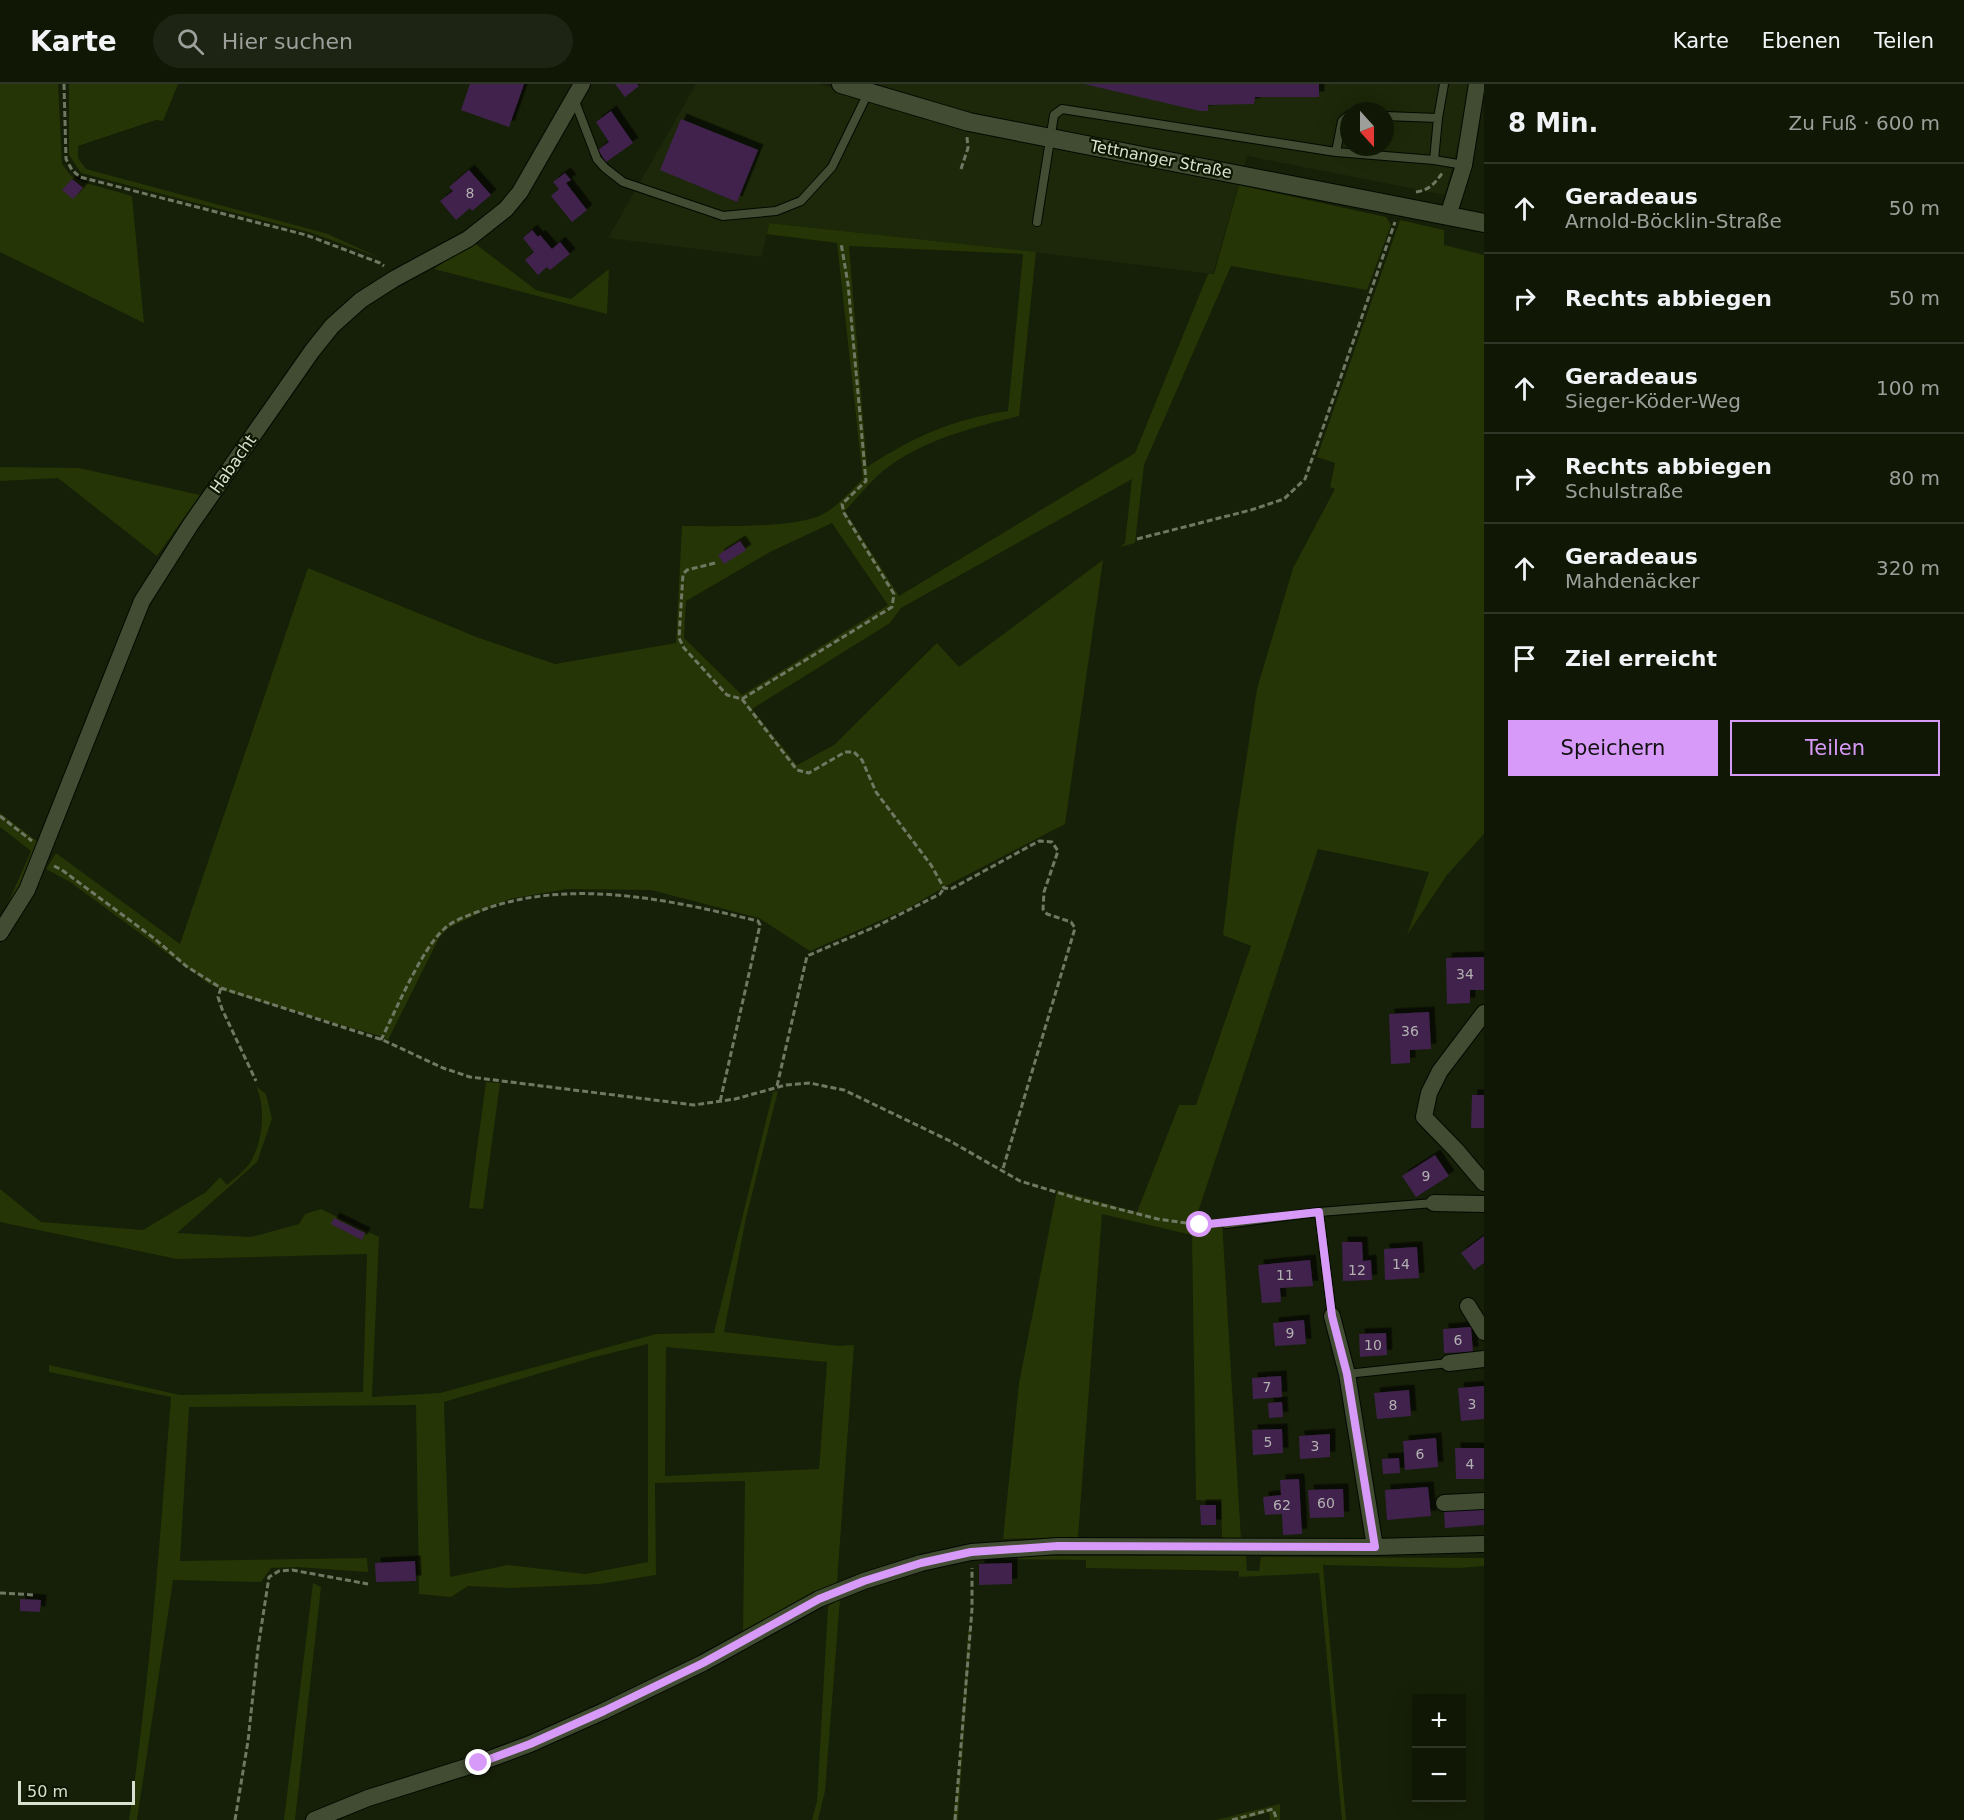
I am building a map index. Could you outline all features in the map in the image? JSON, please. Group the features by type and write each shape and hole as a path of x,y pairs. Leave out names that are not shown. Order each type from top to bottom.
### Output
{"main road":[{"name":"Tettnanger Straße","path":"841,84 969,122 1404,199 1449,216 1484,223"}],"street":[{"path":"1449,216 1456,164 1477,84"},
{"name":"Habacht","path":"0,933 27,890 128,633 142,601 165,564 312,351 332,326 361,300 394,279 468,239 506,209 520,192 578,91"},
{"path":"1484,1013 1440,1071 1429,1094 1424,1117 1484,1183"},
{"path":"1434,1203 1484,1204"},
{"path":"1468,1306 1484,1332"},
{"path":"1332,1316 1347,1374 1375,1547"},
{"path":"1449,1363 1484,1359"},
{"path":"1444,1503 1484,1501"},
{"path":"314,1820 368,1798 479,1763 530,1744 703,1663 830,1594 921,1563 972,1552 1058,1546 1375,1547 1484,1544"}],"lane":[{"path":"1434,160 1444,84"},
{"path":"578,91 597,159 605,168 623,182 723,216 776,211 801,201 832,167 868,93"},
{"path":"1037,222 1054,115 1062,109 1336,152 1456,164"},
{"path":"1394,116 1438,118"},
{"path":"1336,152 1340,131"},
{"path":"1226,1224 1319,1212 1434,1203"},
{"path":"1319,1212 1332,1316"},
{"path":"1347,1374 1449,1363"}],"path":[{"path":"63,84 66,159 72,170 80,177 306,235 380,263 394,279"},
{"path":"1137,539 1251,510 1284,499 1305,479 1404,199 1434,185 1456,164"},
{"path":"742,699 887,612 892,608 894,602 894,594 843,513 842,504 867,481 848,284 841,243"},
{"path":"715,564 687,570 683,574 679,638 684,648 727,695 742,699 797,770 809,773 845,752 854,752 862,760 876,792 925,856 944,888"},
{"path":"0,816 33,842 51,864 155,939 186,966 221,988 381,1040 443,1068 470,1077 694,1105 720,1102 777,1086 810,1083 844,1090 950,1141 1020,1181 1071,1197 1158,1219 1200,1225 1226,1224"},
{"path":"944,888 951,889 1039,841 1052,842 1058,851 1044,892 1043,909 1047,914 1071,922 1075,928 1002,1172"},
{"path":"777,1086 807,956 877,927 940,894 944,888"},
{"path":"381,1040 430,945 445,928 476,913 505,902 541,895 608,895 679,902 758,921 760,925 720,1102"},
{"path":"221,988 218,997 222,1009 256,1081"},
{"path":"955,1820 972,1609 972,1552"},
{"path":"235,1820 248,1741 258,1648 269,1578 279,1571 292,1570 368,1584"},
{"path":"0,1593 35,1595"},
{"path":"1232,1820 1273,1809 1277,1820"}],"shaded area":[{"path":"0,84 58,84 62,164 71,176 86,183 132,196 144,323 0,252"},
{"path":"69,84 178,84 163,121 156,120 78,146 78,158 86,169 328,234 380,258 312,233 81,173 69,155"},
{"path":"696,84 820,84 859,97 860,84 1474,84 1445,195 1247,156 1213,274 769,223 762,257 608,238"},
{"path":"1239,185 1386,217 1391,225 1367,290 1231,266 1144,465 1135,543 1120,547 1125,543 1132,479 901,608 890,623 752,709 797,765 834,745 937,643 959,667 1103,560 1065,824 907,909 810,951 759,918 651,890 567,889 509,899 448,928 439,938 388,1040 224,991 209,984 70,882 46,869 56,853 180,944 308,568 479,638 555,664 676,643 682,526 756,526 797,522 825,513 840,502 863,479 837,243 767,234 769,223 1036,252 1019,416 948,436 914,451 883,471 845,511 899,596 1135,453 1208,274 1214,274","holes":["849,246 1023,254 1008,411 951,424 917,438 867,467","832,523 888,605 742,695 684,638 686,601 770,552"]},
{"path":"1400,220 1444,230 1444,245 1484,255 1484,834 1447,875 1407,935 1429,872 1318,849 1195,1221 1222,1220 1241,1540 1225,1541 1222,1537 1221,1502 1196,1500 1192,1235 1102,1214 1078,1537 1003,1539 1019,1383 1057,1190 1137,1212 1179,1105 1196,1105 1251,946 1223,935 1235,833 1257,689 1293,568 1335,489 1330,487 1335,463 1317,457"},
{"path":"473,242 536,290 571,299 609,269 607,314 434,269"},
{"path":"0,467 79,468 200,495 157,556 58,478 0,481"},
{"path":"0,813 42,845 23,888 2,917 31,851 0,827"},
{"path":"486,1082 500,1083 483,1209 469,1208"},
{"path":"256,1086 266,1094 272,1119 257,1162 177,1233 251,1237 299,1224 305,1214 321,1209 379,1237 372,1397 440,1393 656,1334 714,1333 773,1092 778,1091 746,1218 724,1332 839,1346 854,1345 837,1583 743,1633 745,1481 655,1483 656,1575 600,1584 510,1588 468,1586 451,1597 419,1594 416,1405 189,1407 180,1561 367,1558 368,1572 297,1567 271,1568 261,1582 173,1580 137,1820 129,1820 149,1662 171,1397 49,1372 49,1365 180,1395 363,1392 367,1254 177,1259 0,1222 0,1189 41,1222 143,1230 206,1192 220,1177 227,1185 246,1168 255,1153 262,1124","holes":["648,1344 648,1562 585,1574 508,1565 450,1577 444,1402 591,1358","666,1347 827,1362 819,1469 665,1476"]},
{"path":"986,1556 1246,1556 1247,1571 1259,1571 1261,1557 1484,1558 1484,1566 1459,1568 1323,1565 1346,1820 1342,1820 1319,1573 1239,1577 1239,1571 1086,1568 1086,1560 977,1559"},
{"path":"313,1583 321,1587 295,1820 284,1820"},
{"path":"840,1599 825,1791 818,1820 812,1820 817,1801 828,1606"},
{"path":"968,1631 971,1631 958,1820 953,1820 959,1774"},
{"path":"1280,1804 1280,1820 1270,1820 1269,1812 1241,1820 1216,1820"}],"building":[{"path":"470,84 524,84 509,127 461,110"},
{"path":"615,84 637,84 639,86 625,97"},
{"path":"1084,84 1319,84 1319,97 1255,97 1254,104 1208,105 1208,111 1200,111"},
{"path":"611,111 633,143 606,162 598,150 609,142 596,122"},
{"path":"681,119 758,150 737,202 660,170"},
{"path":"469,170 491,195 472,211 470,208 456,220 440,201 453,191 449,187"},
{"path":"565,173 571,180 566,183 587,210 572,222 551,196 559,189 553,182"},
{"path":"72,179 83,188 73,199 62,190"},
{"path":"532,230 538,237 540,235 552,249 560,242 570,254 550,270 547,267 538,275 525,260 534,252 523,238"},
{"path":"740,541 746,550 724,564 718,555"},
{"path":"1484,957 1484,990 1470,990 1470,1003 1447,1004 1446,958"},
{"path":"1429,1012 1431,1049 1410,1050 1410,1063 1391,1064 1389,1014"},
{"path":"1472,1095 1484,1095 1484,1128 1471,1128"},
{"path":"1435,1155 1449,1176 1416,1197 1402,1176"},
{"path":"334,1218 365,1233 362,1240 331,1224"},
{"path":"1484,1236 1484,1263 1474,1270 1461,1253"},
{"path":"1342,1242 1362,1242 1363,1261 1371,1260 1372,1280 1343,1281"},
{"path":"1417,1247 1419,1278 1385,1280 1384,1249"},
{"path":"1310,1260 1313,1286 1280,1288 1281,1302 1262,1303 1258,1265"},
{"path":"1304,1320 1306,1344 1275,1346 1273,1323"},
{"path":"1471,1327 1473,1352 1444,1353 1443,1329"},
{"path":"1386,1333 1387,1355 1360,1357 1359,1334"},
{"path":"1281,1376 1282,1397 1253,1399 1252,1378"},
{"path":"1484,1386 1484,1419 1461,1421 1458,1388"},
{"path":"1409,1390 1411,1416 1377,1419 1374,1393"},
{"path":"1282,1402 1283,1417 1269,1418 1268,1403"},
{"path":"1282,1429 1283,1453 1253,1455 1252,1430"},
{"path":"1330,1434 1330,1457 1300,1459 1299,1436"},
{"path":"1436,1438 1438,1467 1405,1470 1403,1441"},
{"path":"1455,1448 1484,1448 1484,1479 1456,1479"},
{"path":"1399,1458 1400,1473 1383,1474 1382,1459"},
{"path":"1299,1479 1302,1534 1283,1535 1282,1514 1265,1515 1263,1497 1281,1495 1280,1480"},
{"path":"1428,1487 1431,1516 1387,1520 1385,1490"},
{"path":"1343,1489 1344,1517 1310,1518 1308,1490"},
{"path":"1200,1505 1216,1505 1216,1525 1201,1525"},
{"path":"1484,1508 1484,1525 1445,1528 1444,1511"},
{"path":"415,1561 416,1581 376,1582 375,1563"},
{"path":"1012,1563 1012,1584 979,1585 979,1564"},
{"path":"20,1599 41,1600 40,1612 20,1611"}],"route":[{"path":"479,1763 530,1744 604,1711 703,1663 819,1599 864,1581 921,1563 971,1552 1058,1546 1375,1547 1347,1374 1332,1316 1319,1212 1226,1224 1200,1225"}]}
